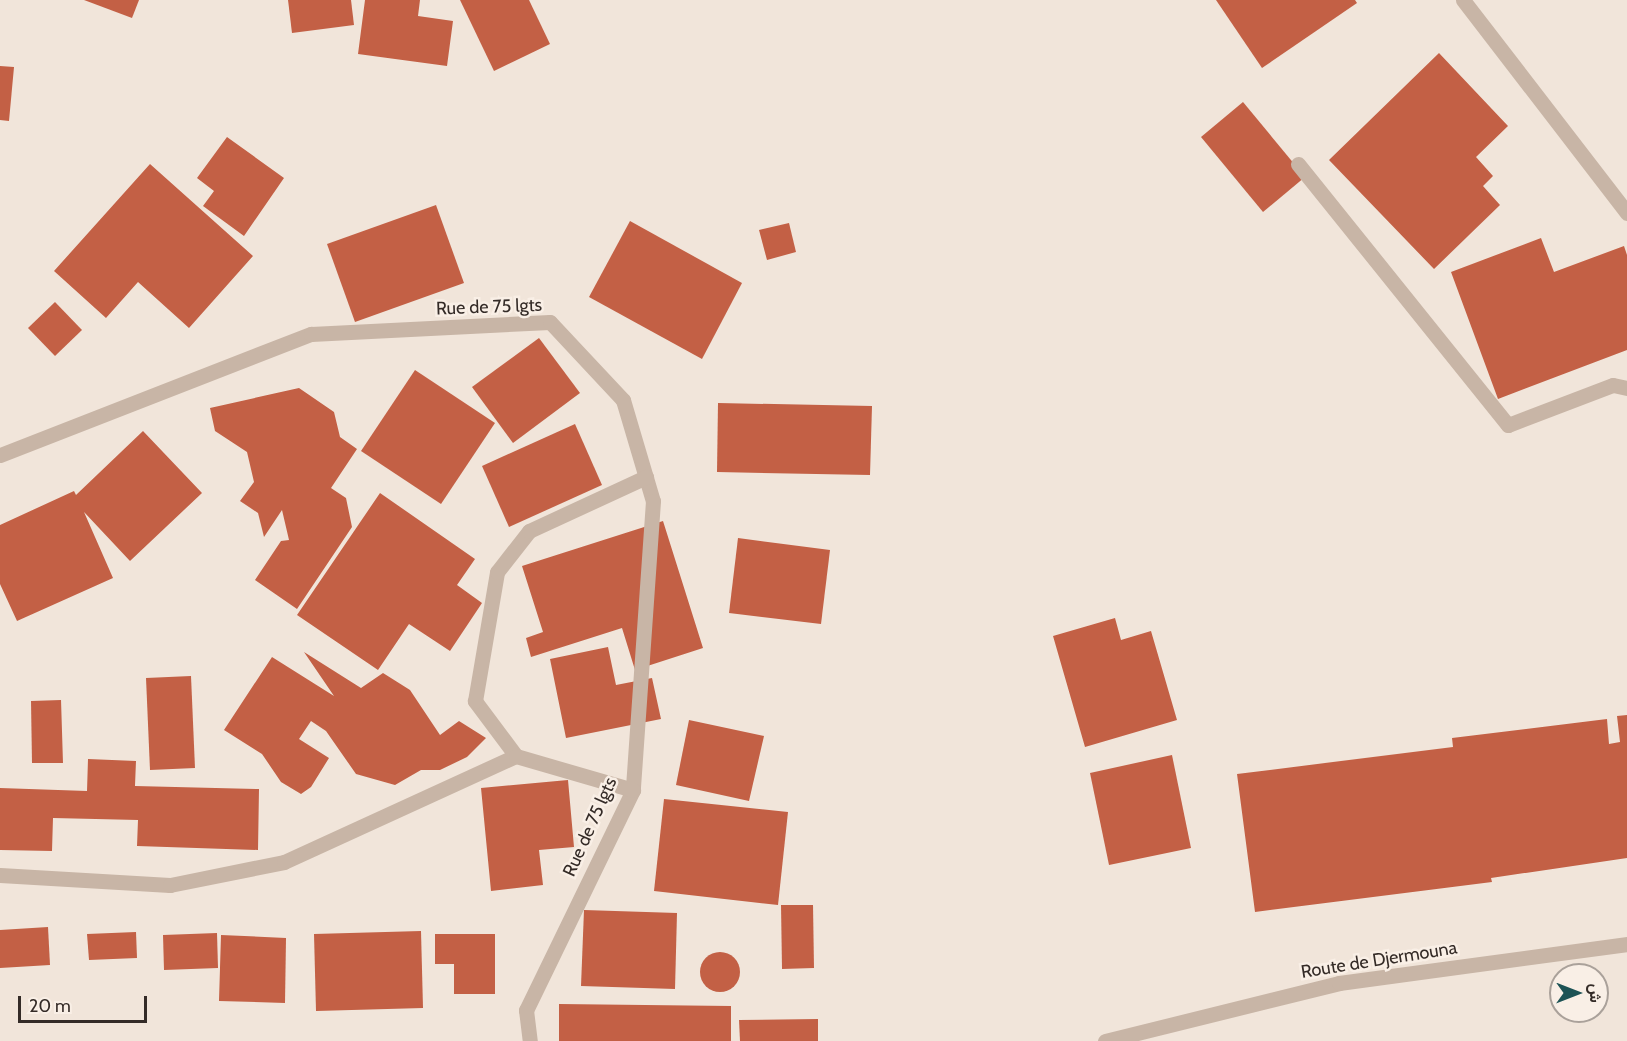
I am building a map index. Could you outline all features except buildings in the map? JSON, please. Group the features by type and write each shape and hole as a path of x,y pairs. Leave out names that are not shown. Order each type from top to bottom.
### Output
{"street":[{"path":"1462,0 1627,213"},
{"path":"1298,164 1508,425 1613,385 1627,388"},
{"name":"Rue de 75 lgts","path":"0,455 311,334 550,322 622,400 653,501 633,790 526,1010 530,1041"},
{"path":"633,790 516,756 475,701 497,572 529,531 646,477"},
{"path":"0,875 170,885 284,862 516,756"},
{"name":"Route de Djermouna","path":"1105,1041 1339,982 1627,944"}]}
